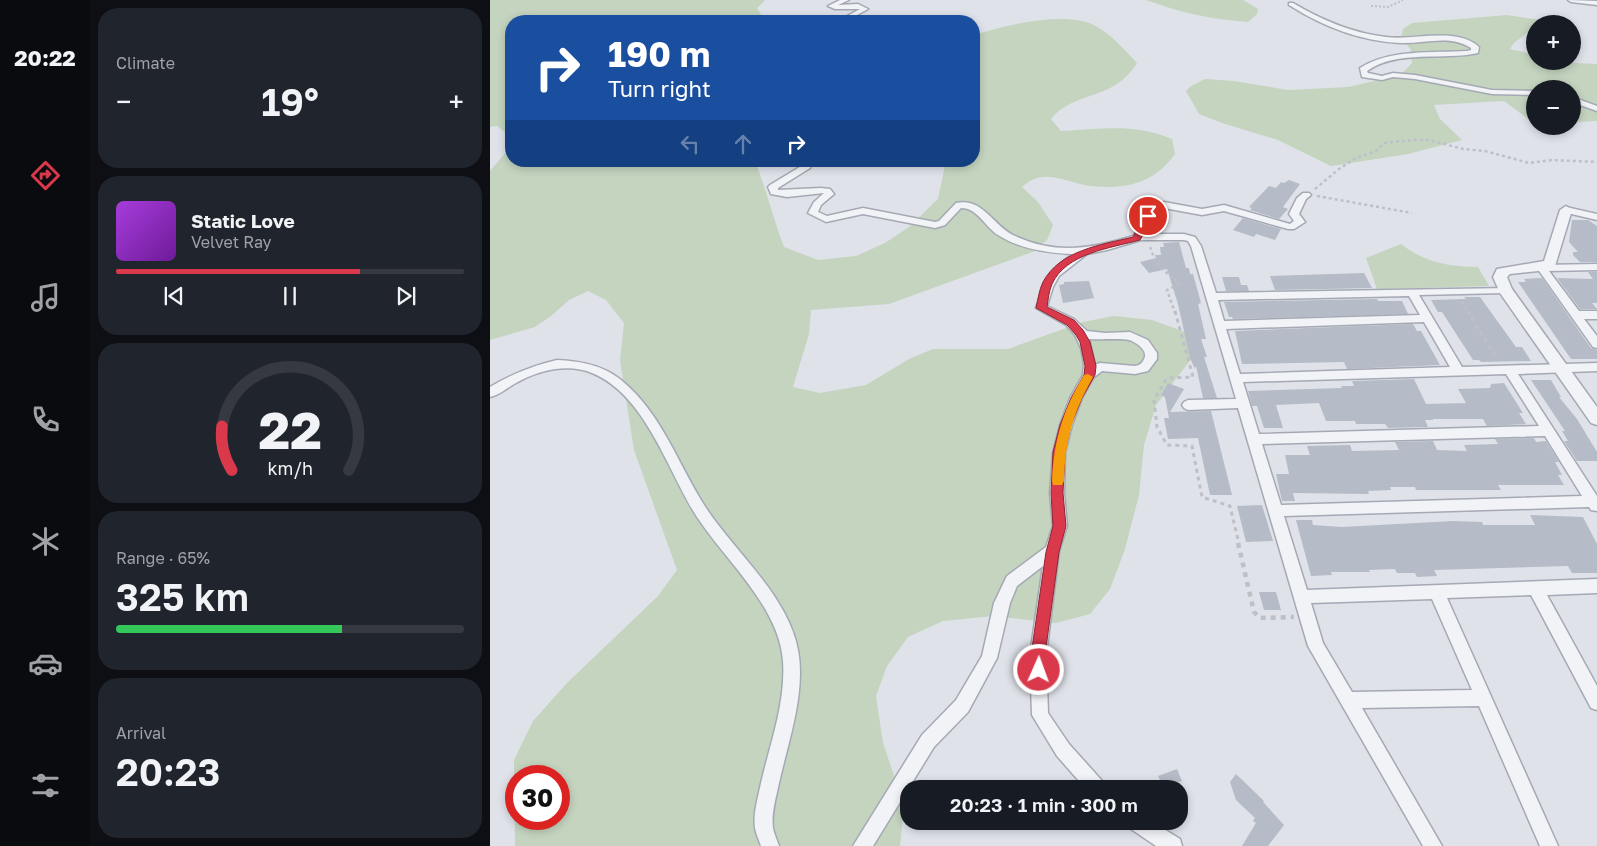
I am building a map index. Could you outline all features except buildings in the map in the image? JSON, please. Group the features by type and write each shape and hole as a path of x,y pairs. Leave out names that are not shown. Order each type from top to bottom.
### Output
{"street":[{"path":"846,0 830,6 837,8 859,6 864,9 852,15"},
{"path":"1571,0 1597,3"},
{"path":"1291,4 1323,22 1357,34 1408,41 1450,37 1464,40 1475,47 1475,51 1467,53 1381,60 1366,66 1363,70 1365,75 1382,78 1393,75 1415,77 1492,92 1526,93"},
{"path":"1581,103 1597,109"},
{"path":"805,167 773,187 774,192 782,195 817,189 827,190 829,194 817,204 813,213 826,219 863,210 935,226 942,223 959,205 967,204 975,206 989,223 1001,233 1043,247 1085,251 1116,245 1138,237 1192,239 1196,246 1221,325 1316,646 1433,846"},
{"path":"1138,237 1146,224 1150,210 1155,206 1164,205 1202,212 1224,208 1291,227 1300,222 1294,214 1302,198 1306,195"},
{"path":"1542,268 1550,264 1566,210 1597,217"},
{"path":"1085,251 1062,266 1048,283 1041,308 1070,322 1080,333 1085,342 1090,366 1089,375 1076,398 1066,425 1059,452 1057,493 1060,526 1052,552 1038,655 1040,715 1063,750 1090,780"},
{"path":"1597,267 1510,269 1502,272 1500,277 1505,290 1597,419"},
{"path":"1542,268 1597,344"},
{"path":"1212,297 1505,290"},
{"path":"1412,292 1459,372"},
{"path":"1576,315 1597,314"},
{"path":"1221,325 1428,318"},
{"path":"1080,333 1104,337 1130,336 1144,343 1151,353 1151,359 1144,368 1135,370 1100,368 1089,375"},
{"path":"490,393 530,370 564,364 584,366 607,374 620,383 650,420 702,513 778,616 790,649 791,683 766,804 764,828 770,846"},
{"path":"1236,378 1597,367"},
{"path":"1507,370 1595,504"},
{"path":"1188,405 1244,403"},
{"path":"1254,439 1548,431"},
{"path":"1275,511 1595,504"},
{"path":"862,846 928,741 962,706 989,658 1002,603 1012,581 1052,552"},
{"path":"1300,597 1597,586"},
{"path":"1536,589 1597,702"},
{"path":"1437,592 1549,846"},
{"path":"1348,700 1484,698"},
{"path":"1148,830 1172,846"}],"path":[{"path":"1371,6 1385,7 1399,4 1403,0"},
{"path":"1306,195 1319,187 1326,178 1339,169 1356,158 1376,150 1384,143 1429,140 1501,155 1529,163 1552,160 1597,162"},
{"path":"1306,195 1412,213"},
{"path":"1151,238 1150,254 1157,266 1168,273 1179,284 1167,290 1179,322 1193,377 1166,378 1154,400 1157,426 1167,445 1192,446 1202,497 1230,506 1254,612 1260,618 1307,617"},
{"path":"1456,291 1507,370"}],"green space":[{"path":"490,0 765,0 757,8 761,15 505,15 505,132 497,126 490,127"},
{"path":"1146,0 1243,0 1258,9 1257,14 1248,22 1196,15"},
{"path":"1507,15 1526,18 1526,34 1514,43 1510,49 1526,53 1526,70 1581,70 1581,63 1597,64 1597,121 1581,122 1581,80 1526,80 1526,117 1504,101 1434,105 1440,119 1462,140 1408,154 1331,166 1278,140 1199,114 1186,91 1191,86 1205,79 1234,81 1288,90 1348,87 1401,75 1412,63 1411,50 1401,37 1403,29 1412,23"},
{"path":"1051,19 1082,21 1094,25 1117,42 1137,63 1117,84 1060,110 1051,119 1061,131 1104,128 1131,129 1158,134 1172,139 1175,154 1158,172 1138,182 1116,187 1104,187 1047,177 1030,181 1022,187 1038,202 1053,225 1047,240 1035,251 889,304 811,310 809,334 793,387 820,393 866,385 909,359 933,349 1008,349 1083,322 1114,316 1152,320 1188,333 1195,354 1156,405 1144,445 1139,495 1125,549 1110,589 1090,614 1056,623 993,616 943,621 908,637 887,666 876,696 883,743 900,793 900,830 902,830 900,846 515,846 515,830 570,830 570,765 514,765 514,760 533,721 567,683 658,596 677,570 634,450 620,360 624,323 606,300 588,291 569,300 535,327 490,340 490,171 505,153 505,167 757,167 784,247 818,260 856,256 885,243 909,227 938,199 945,167 980,167 980,33 1002,27"},
{"path":"1401,244 1419,255 1437,262 1457,266 1478,267 1489,286 1377,289 1366,258"}],"slow traffic":[{"path":"1058,481 1059,452 1066,425 1076,398 1088,377"}],"route":[{"path":"1039,670 1038,655 1052,552 1060,526 1057,493 1059,452 1066,425 1076,398 1089,375 1090,366 1085,342 1080,333 1070,322 1041,308 1048,283 1062,266 1085,251 1116,245 1137,238 1146,224 1148,216"}]}
